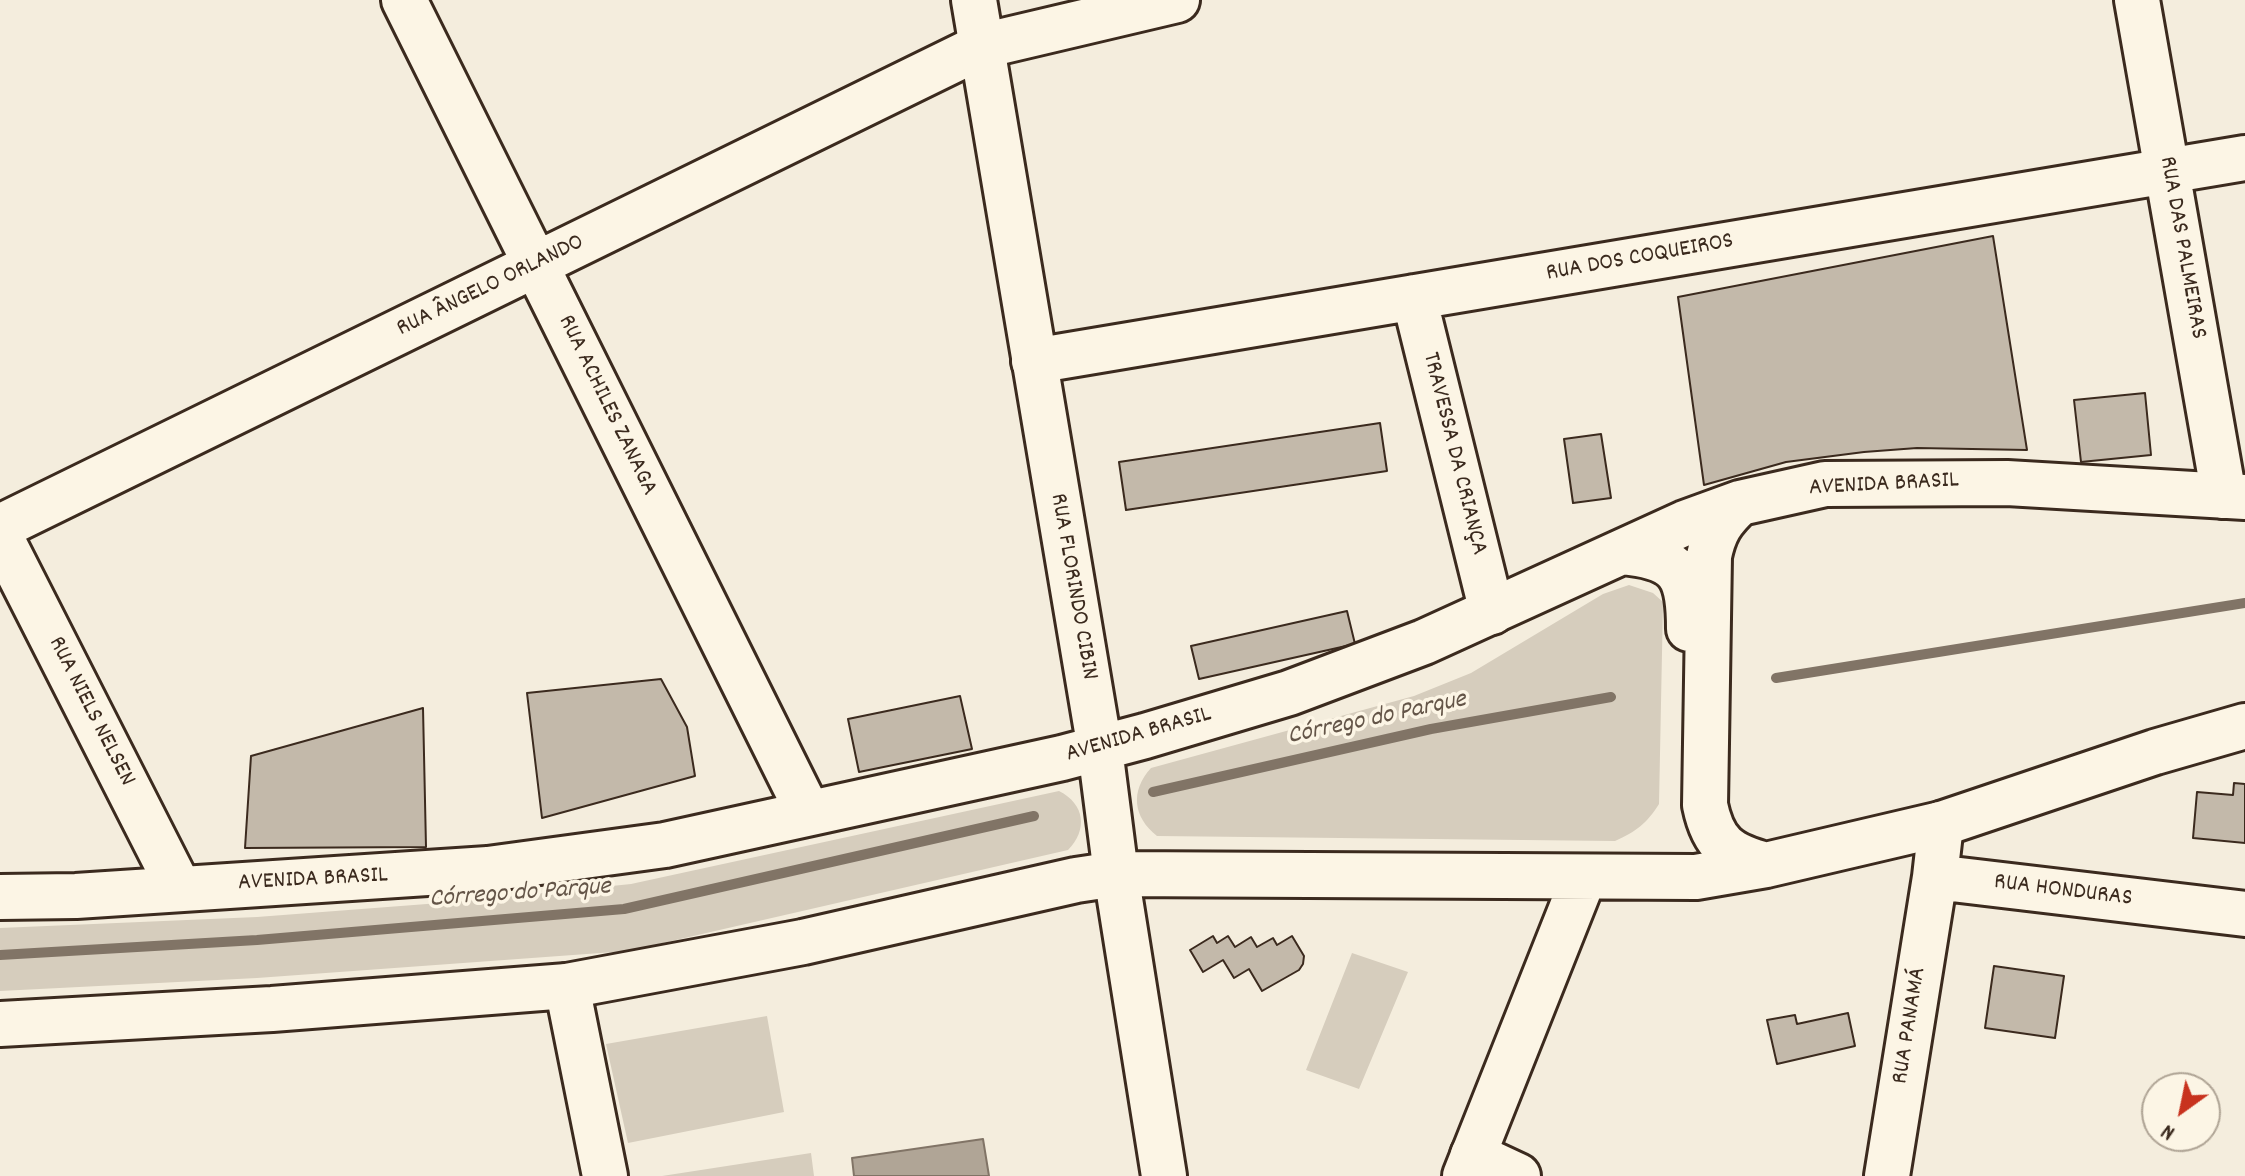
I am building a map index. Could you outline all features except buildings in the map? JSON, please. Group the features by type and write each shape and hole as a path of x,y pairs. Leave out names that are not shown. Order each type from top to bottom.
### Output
{"main road":[{"name":"RUA ACHILES ZANAGA","path":"404,0 808,812"},
{"name":"RUA FLORINDO CIBIN","path":"974,0 1100,749 1116,874 1164,1176"},
{"name":"RUA ÂNGELO ORLANDO","path":"0,527 982,46 1177,0"},
{"name":"RUA DAS PALMEIRAS","path":"2137,0 2167,170 2234,496"},
{"name":"RUA DOS COQUEIROS","path":"1034,361 2245,158"},
{"name":"TRAVESSA DA CRIANÇA","path":"1414,297 1492,612"},
{"name":"AVENIDA BRASIL","path":"0,897 76,896 488,869 665,845 1100,749 1289,693 1424,642 1685,523 1740,503 1825,484 1910,481 2234,496"},
{"path":"1740,503 1714,533 1709,556 1705,805 1710,829 1722,845 1740,858 1766,865"},
{"name":"RUA NIELS NELSEN","path":"0,536 179,888"},
{"path":"1623,552 1648,554 1666,562 1681,575 1689,594 1685,831 1675,853 1658,869 1634,877"},
{"path":"0,1024 272,1009 567,986 803,942 1076,880 1116,874 1696,877 1766,865 1941,824 2155,752 2245,726"},
{"path":"1935,877 1941,824"},
{"path":"1518,1176 1469,1165 1584,877"},
{"name":"RUA HONDURAS","path":"1935,877 2245,914"},
{"name":"RUA PANAMÁ","path":"1887,1176 1935,877"},
{"path":"567,986 605,1176"}],"shaded area":[{"path":"1629,585 1653,593 1663,602 1659,804 1650,817 1622,838 1615,841 1157,836 1143,821 1137,795 1151,768 1414,696 1471,673 1603,594"},
{"path":"1059,791 1074,803 1081,818 1079,834 1068,850 628,951 257,978 0,991 0,928 257,917 466,901 631,884"},
{"path":"1352,953 1408,972 1359,1089 1306,1070"},
{"path":"767,1016 784,1112 628,1143 606,1044"},
{"path":"983,1139 989,1176 854,1176 852,1158"},
{"path":"811,1153 814,1176 662,1176"}],"waterway":[{"path":"1776,678 2245,603"},
{"name":"Córrego do Parque","path":"1153,792 1431,729 1611,697"},
{"name":"Córrego do Parque","path":"0,955 257,940 624,909 1034,816"}]}
